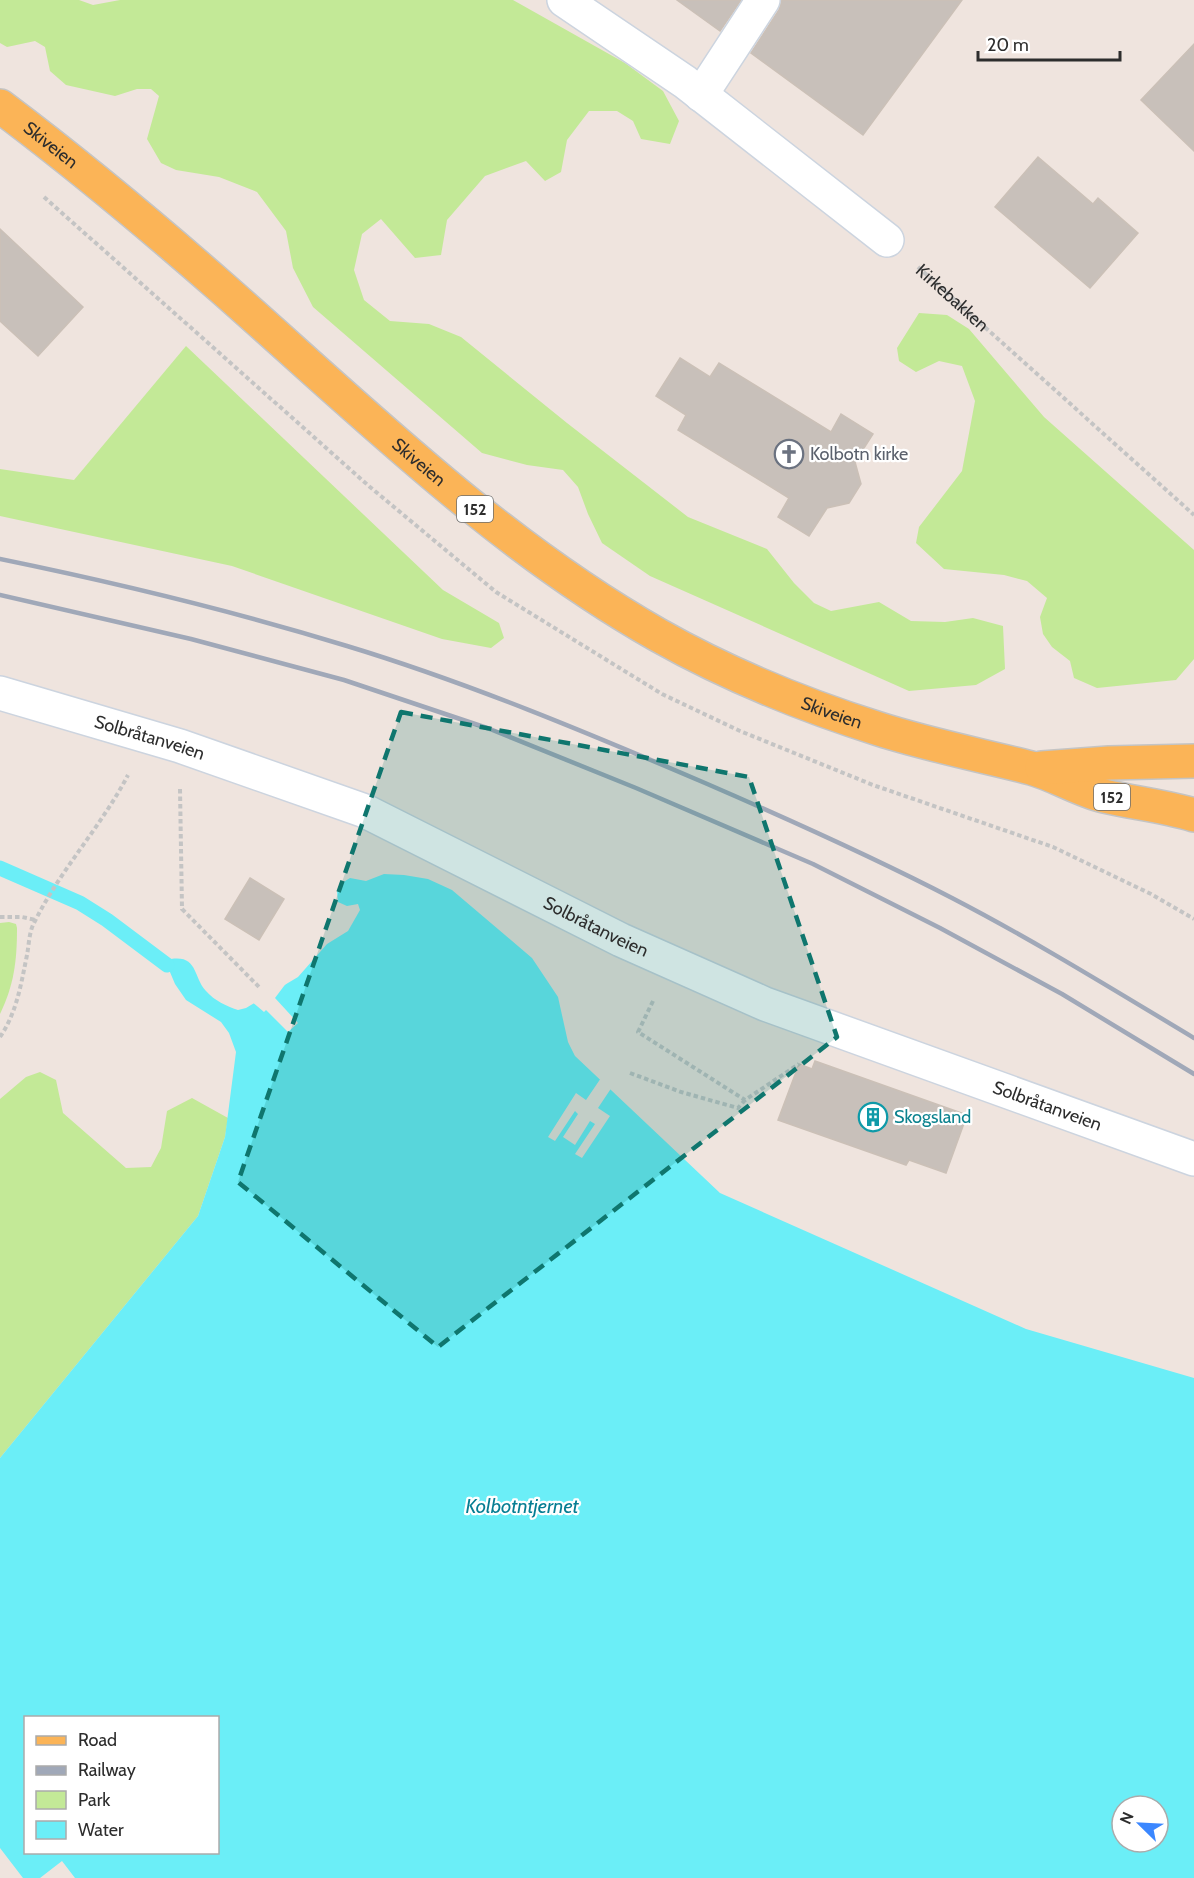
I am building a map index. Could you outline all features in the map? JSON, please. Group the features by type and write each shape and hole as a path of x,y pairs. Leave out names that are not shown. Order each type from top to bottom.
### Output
{"main road":[{"name":"Skiveien","path":"0,106 119,200 364,416 486,519 599,600 661,637 742,678 879,729 962,753 1034,769 1101,795 1194,815"},
{"name":"Skiveien","path":"1034,769 1109,763 1194,761"}],"street":[{"path":"564,0 701,95 887,240"},
{"path":"701,95 763,0"},
{"name":"Solbråtanveien","path":"0,693 180,746 365,811 610,934 765,1004 1194,1159"}],"path":[{"name":"Kirkebakken","path":"887,240 1194,514"},
{"path":"0,1037 13,1014 19,997 31,933 42,907 110,806 149,737"},
{"path":"180,746 182,909 259,987"},
{"path":"0,917 22,916 36,920"},
{"path":"672,962 638,1032 746,1100"},
{"path":"630,1073 681,1092 738,1108 746,1100 799,1064"}],"highlighted area":[{"path":"401,712 749,777 837,1037 438,1347 238,1182"}],"green space":[{"path":"0,0 79,0 93,5 120,0 513,0 625,63 663,91 679,121 670,144 641,139 633,121 617,111 589,111 567,140 561,172 545,181 526,161 485,176 447,220 441,255 415,258 381,219 362,234 354,270 364,300 390,321 429,324 461,337 688,517 767,549 794,583 814,603 831,611 879,602 911,621 945,622 973,618 1003,626 1005,669 976,685 909,691 650,576 602,543 578,487 563,470 527,465 482,453 313,307 293,268 286,231 257,192 219,177 176,170 161,163 147,139 159,96 151,89 137,89 115,96 66,85 50,71 45,47 35,41 7,47 0,43"},
{"path":"919,313 947,315 969,329 1044,417 1194,550 1194,659 1176,680 1097,688 1074,678 1070,661 1052,647 1043,634 1040,617 1047,598 1027,581 1004,575 944,569 916,543 919,527 962,471 975,401 962,366 939,361 916,372 899,361 897,348"},
{"path":"186,346 443,590 499,623 504,638 491,648 442,639 232,566 0,516 0,469 74,480"},
{"path":"0,923 16,924 17,928 15,962 12,983 0,1014"},
{"path":"40,1072 56,1080 63,1113 126,1168 151,1167 161,1148 167,1111 192,1098 228,1118 225,1137 198,1216 0,1458 0,1099 26,1077"}],"water":[{"name":"Kolbotntjernet","path":"384,874 404,875 428,879 452,890 532,958 558,997 568,1042 575,1056 720,1193 1026,1329 1194,1378 1194,1878 75,1878 62,1861 40,1878 23,1878 0,1848 0,1458 198,1216 225,1137 236,1052 229,1033 221,1022 186,1000 175,984 167,965 171,959 186,960 194,968 202,985 213,998 238,1010 246,1008 298,977 327,944 348,931 360,910 358,904 347,906 338,902 337,892 342,883 350,878 366,881"}],"pier":[{"path":"285,981 287,982 275,998 298,1023 288,1032 266,1010 264,1012 251,1001"},
{"path":"596,1071 612,1087 598,1108 610,1116 582,1158 575,1154 595,1124 590,1121 575,1145 563,1137 578,1114 575,1111 555,1141 548,1137 576,1093 586,1100 601,1078 594,1073"}],"building":[{"path":"677,0 741,0 720,31"},
{"path":"782,0 962,0 863,135 751,53 779,10"},
{"path":"1194,44 1194,151 1141,100"},
{"path":"1038,157 1093,204 1098,198 1138,233 1090,288 995,207"},
{"path":"0,229 83,307 38,356 0,321"},
{"name":"Kolbotn kirke","path":"680,358 710,377 719,363 831,432 841,414 873,434 855,462 861,484 849,503 827,508 809,536 778,517 789,498 678,430 686,415 656,396"},
{"path":"250,878 284,899 259,940 225,919"},
{"name":"Skogsland","path":"815,1061 967,1115 946,1173 909,1160 906,1165 778,1120 799,1064 812,1069"}],"waterway":[{"path":"0,868 80,903 107,920 167,965"}],"railway":[{"path":"0,559 175,598 304,633 393,660 572,727 767,810 922,882 983,914 1194,1038"},
{"path":"0,595 191,639 344,680 490,729 636,788 813,864 940,928 1062,994 1194,1074"}],"place":[{"name":"Kolbotn kirke","path":"789,454"},
{"name":"Skogsland","path":"873,1117"}]}
